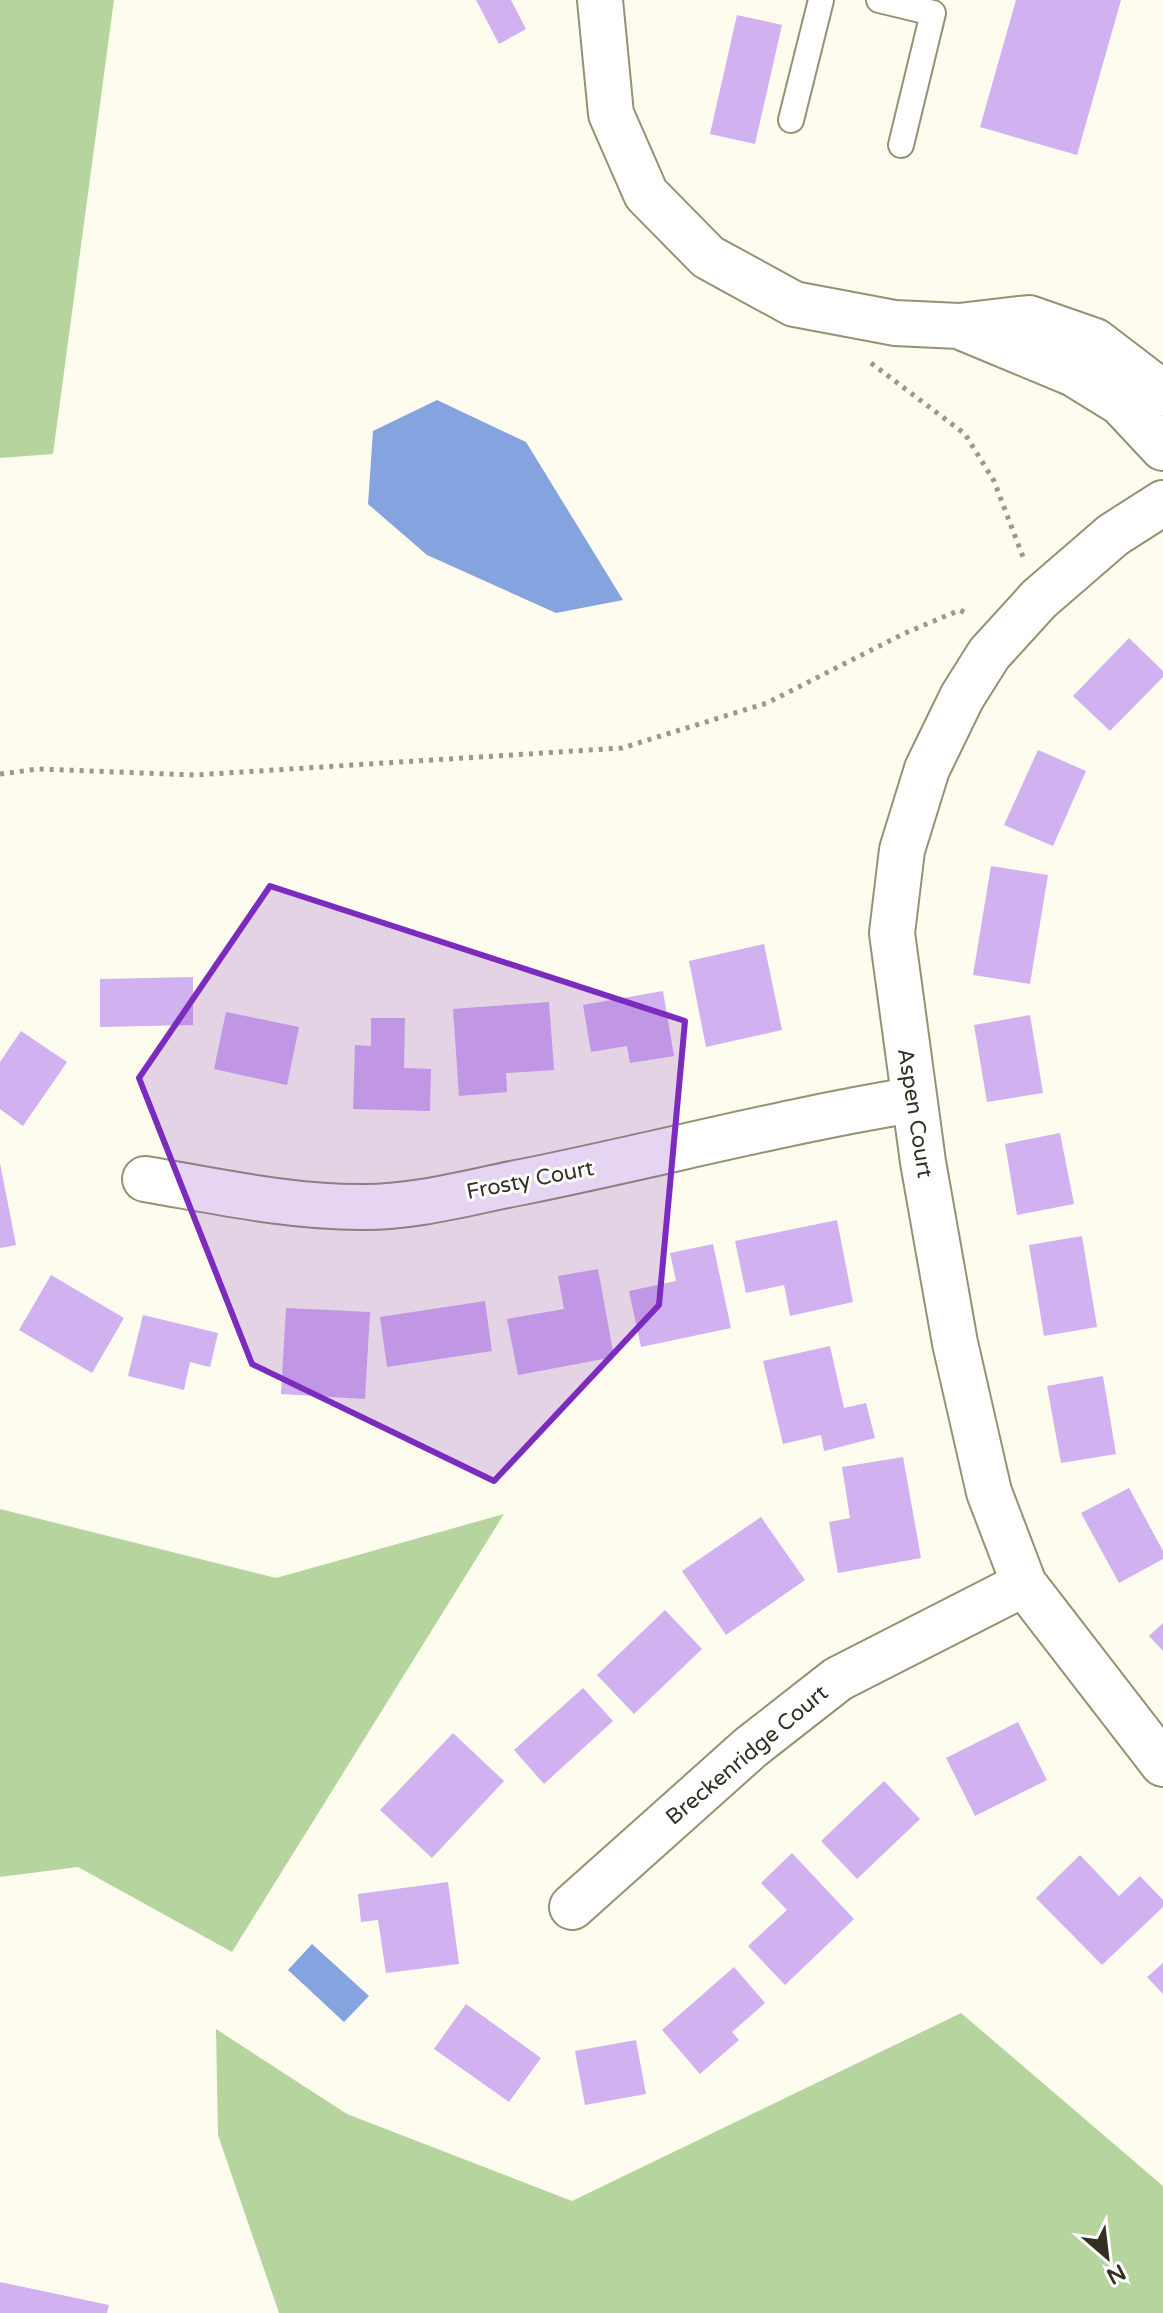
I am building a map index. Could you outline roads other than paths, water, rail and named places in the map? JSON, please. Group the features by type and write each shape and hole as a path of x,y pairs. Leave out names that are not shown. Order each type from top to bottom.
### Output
{"street":[{"path":"600,0 611,114 646,194 708,257 794,304 895,323 959,326 1029,318 1095,341 1163,393"},
{"path":"959,326 1074,374 1121,403 1163,448"},
{"name":"Aspen Court","path":"1163,503 1113,535 1039,599 1005,635 962,697 927,769 902,850 892,933 912,1100 955,1343 989,1492 1024,1584 1163,1764"},
{"name":"Frosty Court","path":"145,1179 260,1199 360,1207 408,1204 667,1153 849,1110 912,1100"},
{"name":"Breckenridge Court","path":"572,1907 751,1747 838,1679 1024,1584"}],"lane":[{"path":"791,120 821,0"},
{"path":"879,0 933,13 901,145"}],"water":[{"path":"437,400 526,442 623,600 556,613 427,555 368,504 373,431"},
{"path":"312,1944 369,1996 344,2022 288,1970"}]}
